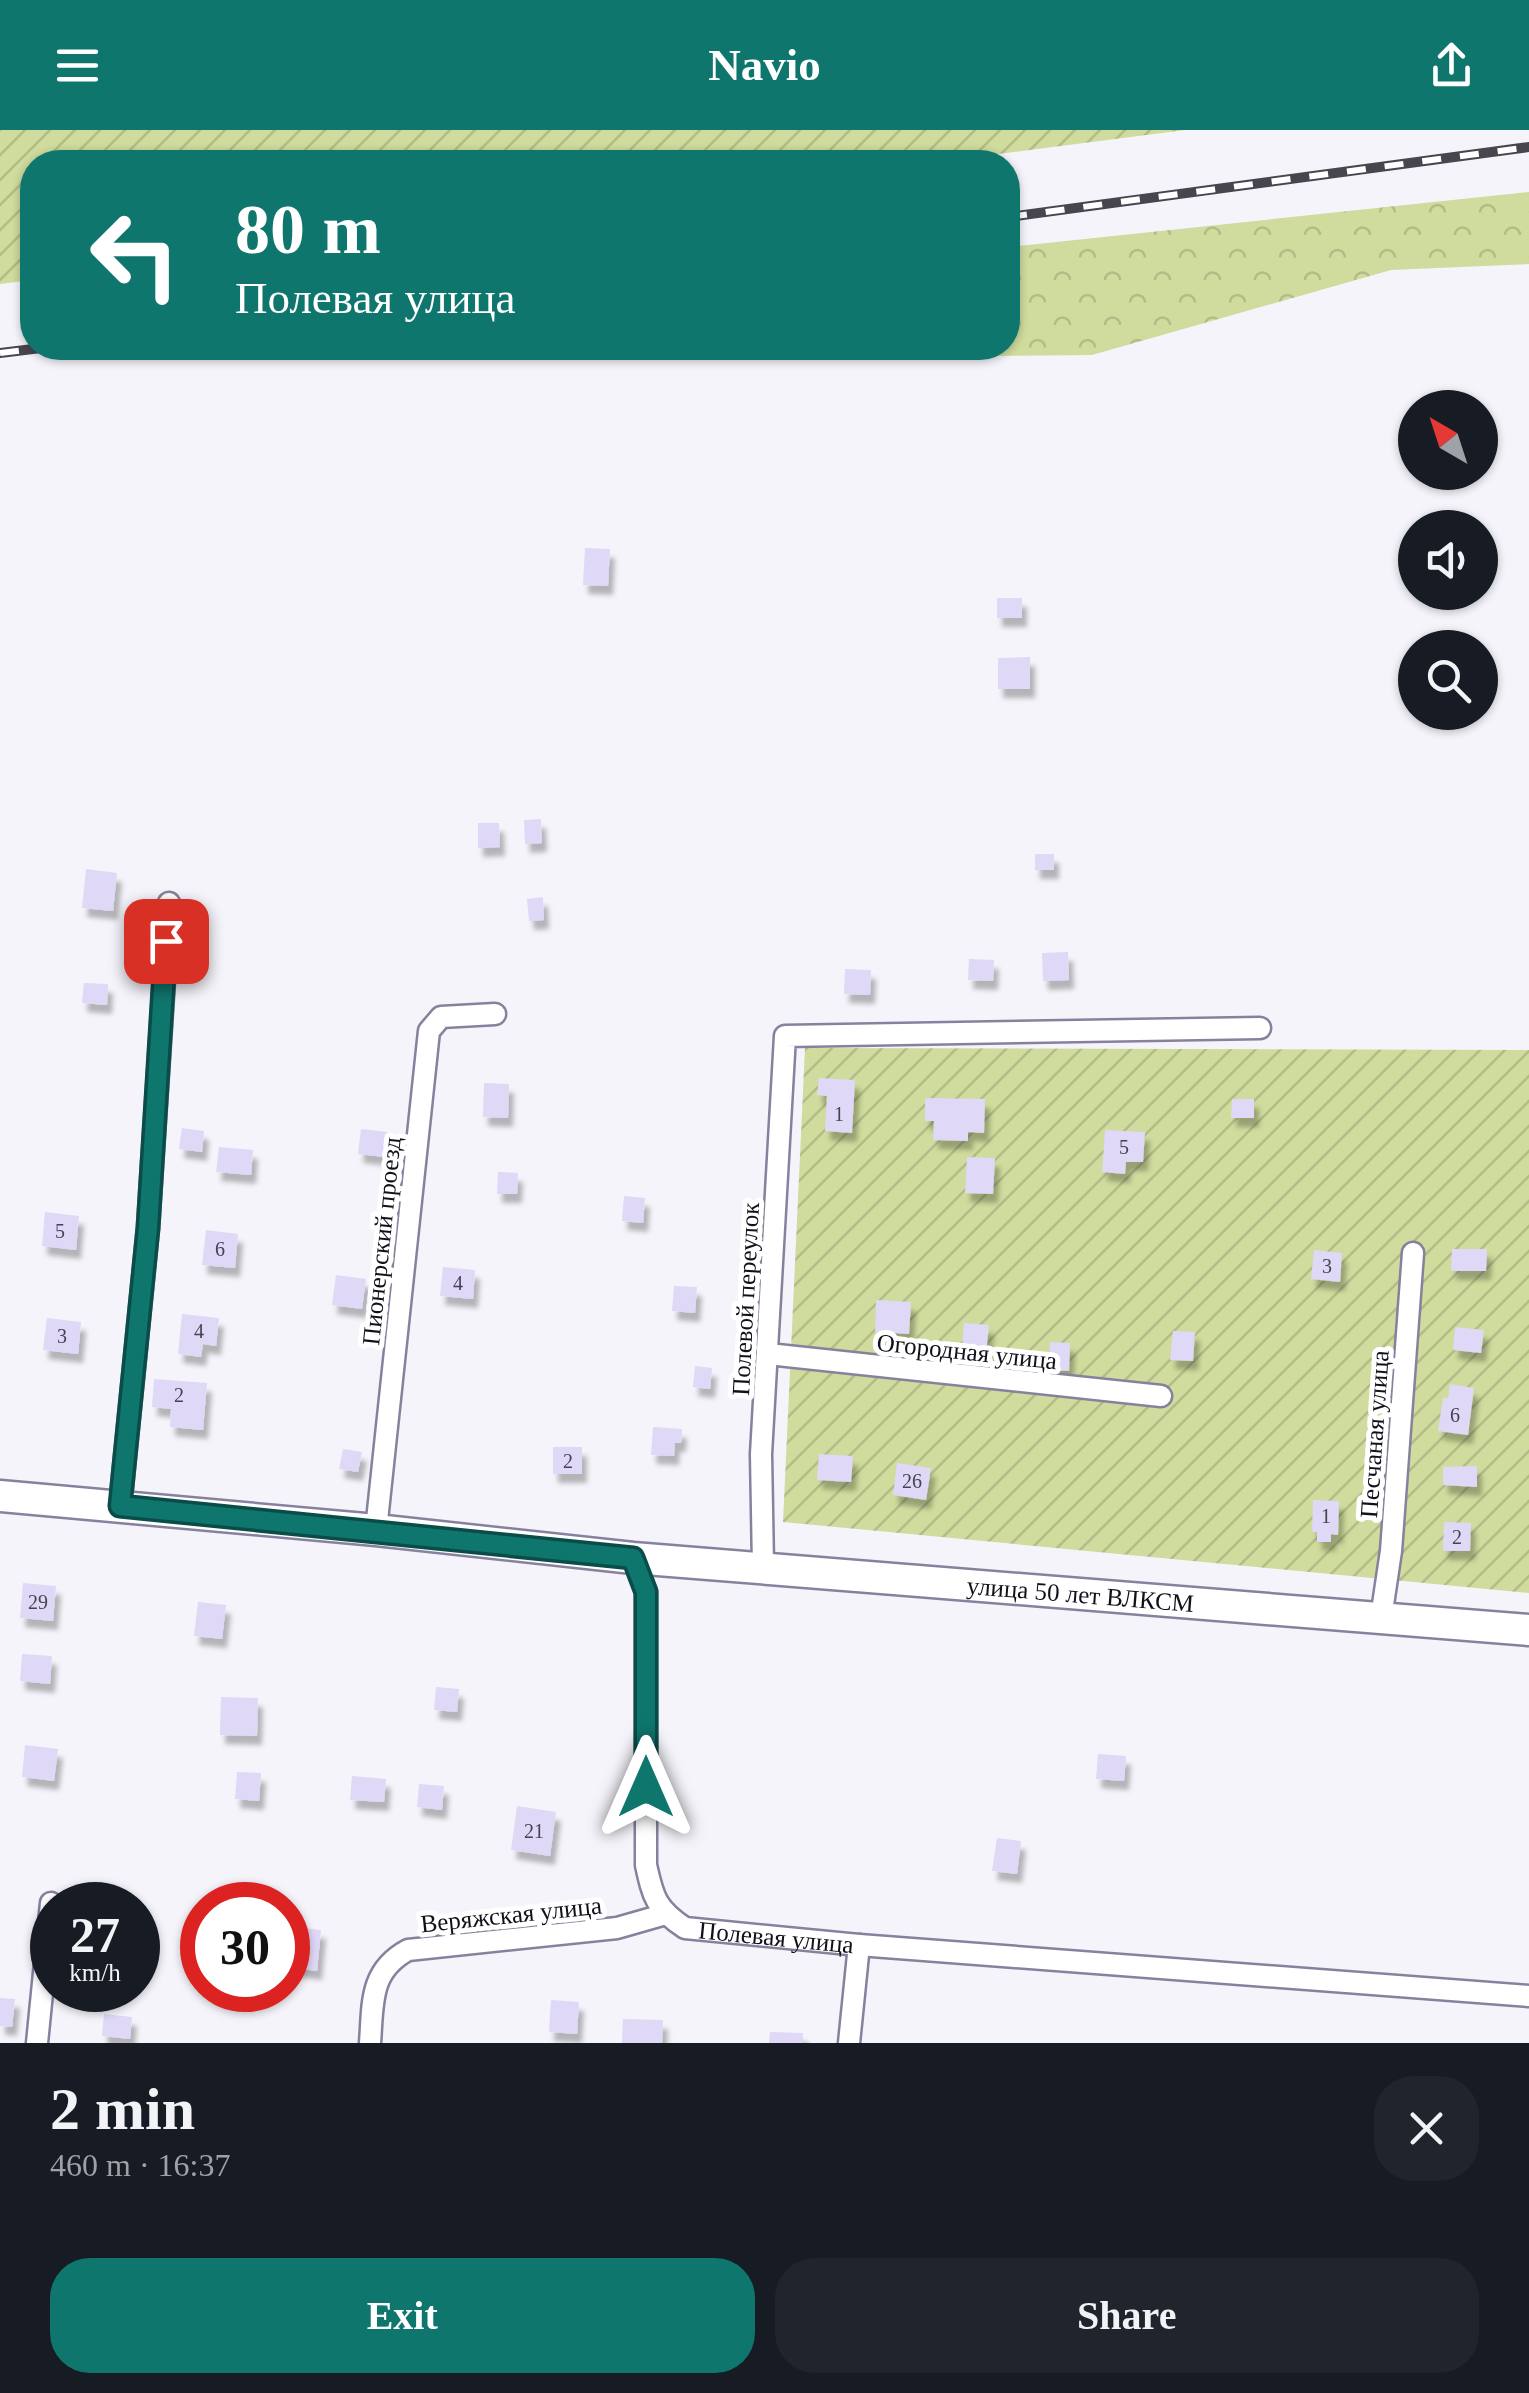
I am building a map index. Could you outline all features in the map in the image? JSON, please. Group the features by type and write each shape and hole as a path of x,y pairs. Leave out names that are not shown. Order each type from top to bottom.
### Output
{"street":[{"path":"120,1506 148,1228 170,903"},
{"name":"Пионерский проезд","path":"376,1530 428,1031 441,1016 495,1014"},
{"name":"Полевой переулок","path":"762,1566 761,1454 784,1036 1260,1028"},
{"name":"Песчаная улица","path":"1381,1618 1391,1551 1413,1254"},
{"name":"Огородная улица","path":"768,1354 1161,1396"},
{"path":"1,1496 633,1558"},
{"name":"улица 50 лет ВЛКСМ","path":"633,1558 1529,1630"},
{"name":"Полевая улица","path":"633,1558 646,1592 646,1865 654,1898 666,1914 685,1928 860,1946 1529,1996"},
{"name":"Веряжская улица","path":"370,2043 380,1975 390,1960 408,1950 616,1928 666,1914"},
{"path":"849,2043 860,1946"},
{"path":"38,2043 41,2012"}],"green space":[{"path":"0,130 1185,130 1020,151 20,150 20,282 0,284"},
{"path":"1529,192 1529,264 1391,270 1092,355 1020,356 1020,246"},
{"path":"805,1048 1529,1050 1529,1593 783,1522"}],"building":[{"path":"585,548 610,549 608,586 583,585"},
{"path":"997,598 1022,598 1022,618 997,618"},
{"path":"1030,657 1030,689 998,689 998,658"},
{"path":"541,819 542,843 525,844 524,820"},
{"path":"478,823 499,823 500,847 478,848"},
{"path":"1035,854 1054,854 1054,870 1035,870"},
{"path":"86,869 117,873 113,911 82,908"},
{"path":"543,897 544,920 529,921 527,899"},
{"path":"1068,952 1069,980 1043,981 1042,953"},
{"path":"969,959 994,960 993,981 968,980"},
{"path":"845,969 871,970 870,995 844,994"},
{"path":"84,983 108,984 107,1005 82,1003"},
{"path":"819,1078 855,1080 852,1133 825,1131 827,1096 817,1095"},
{"path":"484,1083 509,1084 508,1118 483,1117"},
{"path":"925,1098 985,1099 984,1133 968,1132 968,1141 933,1140 934,1121 925,1121"},
{"path":"1232,1099 1254,1099 1254,1118 1231,1118"},
{"path":"182,1128 204,1131 202,1152 179,1149"},
{"path":"361,1129 388,1132 385,1157 358,1154"},
{"path":"1105,1130 1145,1132 1143,1162 1126,1162 1125,1174 1102,1172"},
{"path":"219,1147 253,1150 251,1175 216,1172"},
{"path":"967,1157 995,1158 993,1194 965,1193"},
{"path":"498,1172 518,1173 517,1194 497,1194"},
{"path":"624,1196 645,1198 643,1223 622,1221"},
{"path":"45,1212 79,1216 76,1250 42,1246"},
{"path":"206,1230 238,1234 235,1268 202,1265"},
{"path":"1452,1249 1487,1249 1486,1271 1451,1271"},
{"path":"1314,1250 1342,1253 1340,1282 1311,1279"},
{"path":"443,1267 475,1270 473,1299 440,1296"},
{"path":"336,1275 366,1279 362,1309 332,1305"},
{"path":"674,1286 697,1287 695,1313 672,1311"},
{"path":"876,1300 911,1302 909,1334 875,1332"},
{"path":"182,1314 219,1318 216,1346 203,1344 201,1357 178,1354"},
{"path":"47,1318 81,1322 78,1354 43,1350"},
{"path":"964,1323 989,1325 986,1354 962,1352"},
{"path":"1455,1327 1484,1330 1481,1353 1453,1350"},
{"path":"1173,1331 1195,1332 1193,1361 1170,1360"},
{"path":"1050,1342 1070,1343 1069,1371 1048,1370"},
{"path":"695,1366 712,1368 710,1389 693,1387"},
{"path":"154,1379 207,1383 203,1430 170,1427 171,1409 152,1407"},
{"path":"1450,1384 1474,1388 1468,1435 1438,1431 1443,1398 1448,1398"},
{"path":"653,1427 682,1429 681,1443 675,1443 674,1456 651,1455"},
{"path":"553,1447 582,1447 582,1474 553,1474"},
{"path":"343,1449 362,1452 358,1472 339,1469"},
{"path":"819,1454 853,1456 851,1482 817,1480"},
{"path":"897,1463 931,1468 926,1500 893,1495"},
{"path":"1477,1466 1477,1487 1443,1485 1443,1467"},
{"path":"1313,1500 1339,1501 1338,1535 1331,1534 1331,1542 1317,1542 1317,1532 1312,1532"},
{"path":"1444,1522 1471,1523 1470,1551 1443,1551"},
{"path":"23,1583 56,1586 53,1621 20,1618"},
{"path":"198,1602 226,1605 222,1639 194,1636"},
{"path":"22,1654 52,1656 50,1684 20,1681"},
{"path":"436,1687 459,1689 457,1712 434,1710"},
{"path":"221,1697 258,1698 257,1736 220,1735"},
{"path":"25,1745 58,1749 54,1781 22,1777"},
{"path":"1098,1754 1126,1756 1124,1781 1096,1779"},
{"path":"237,1772 261,1773 259,1801 235,1799"},
{"path":"352,1776 386,1779 384,1802 350,1800"},
{"path":"419,1784 444,1786 442,1810 417,1807"},
{"path":"517,1806 556,1812 550,1856 511,1850"},
{"path":"997,1838 1021,1841 1017,1874 992,1871"},
{"path":"310,1929 321,1930 317,1971 310,1970"},
{"path":"0,1998 15,1999 12,2027 0,2026"},
{"path":"551,2000 579,2002 577,2034 549,2032"},
{"path":"104,2014 132,2017 130,2039 102,2036"},
{"path":"623,2019 663,2020 662,2043 622,2043"},
{"path":"770,2032 803,2033 803,2043 769,2043"}],"railway":[{"path":"1020,215 1529,147"},
{"path":"0,353 20,351"}],"route":[{"path":"166,941 148,1228 120,1506 633,1558 646,1592 646,1787"}]}
